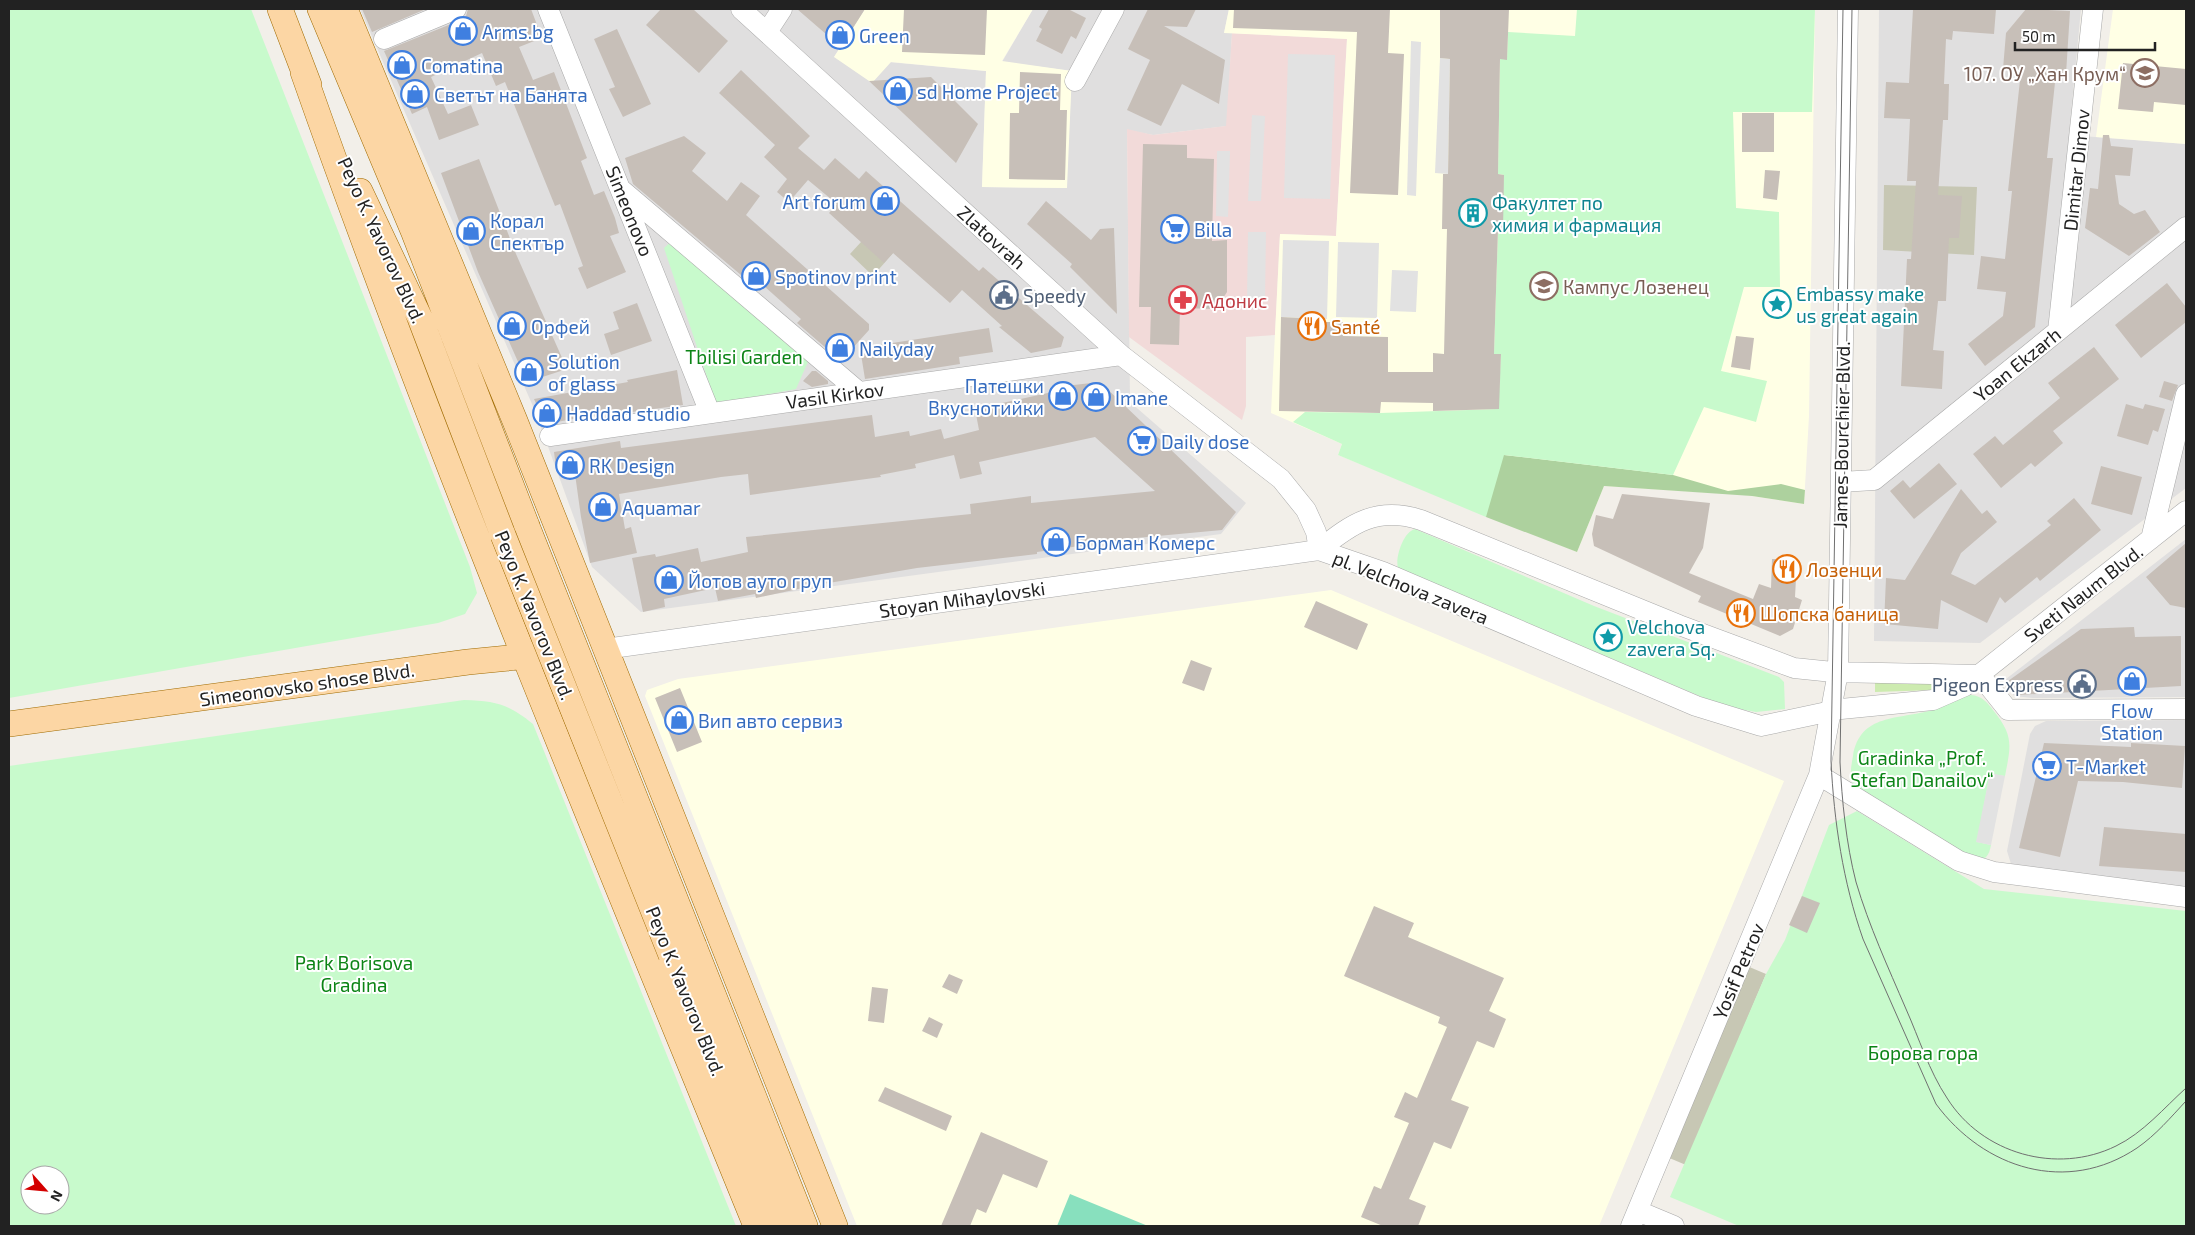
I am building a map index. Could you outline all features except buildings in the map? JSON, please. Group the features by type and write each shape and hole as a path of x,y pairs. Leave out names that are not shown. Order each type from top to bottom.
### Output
{"main road":[{"name":"Peyo K. Yavorov Blvd.","path":"280,9 303,72 420,318 503,535 682,951 805,1226"},
{"name":"Peyo K. Yavorov Blvd.","path":"320,9 414,233 527,526 781,1226"},
{"path":"345,9 515,421 834,1223"},
{"path":"303,72 367,254 524,656 756,1226"},
{"name":"Simeonovsko shose Blvd.","path":"9,724 468,662 605,648"}],"street":[{"path":"384,40 456,9"},
{"name":"Simeonovo","path":"548,9 710,413"},
{"name":"Zlatovrah","path":"741,9 1121,355 1281,479 1306,510 1316,532 1319,550"},
{"path":"767,32 782,9"},
{"path":"1075,81 1114,9"},
{"name":"James Bourchier Blvd.","path":"1830,711 1838,672 1848,9"},
{"name":"Dimitar Dimov","path":"2058,331 2093,9"},
{"path":"621,190 859,392"},
{"name":"Yoan Ekzarh","path":"1841,482 1874,480 2186,227"},
{"name":"Vasil Kirkov","path":"550,436 1121,355"},
{"path":"2151,539 2186,394"},
{"name":"Sveti Naum Blvd.","path":"1830,711 1933,700 1965,686 2186,511"},
{"name":"pl. Velchova zavera","path":"1319,550 1347,528 1377,515 1402,514 1744,650 1794,668 1838,672"},
{"name":"Stoyan Mihaylovski","path":"605,648 1319,550"},
{"name":"pl. Velchova zavera","path":"1319,550 1383,572 1696,706 1761,726 1830,711"},
{"path":"1838,672 1980,675 2008,710 2186,709"},
{"name":"Yosif Petrov","path":"1635,1219 1819,775 1830,711"},
{"path":"1819,775 1959,861 1994,872 2186,897"},
{"path":"1635,1219 1674,1226"}],"shaded area":[{"path":"360,9 865,9 834,57 986,71 982,187 1066,188 1072,71 1002,62 1033,9 1229,9 1224,33 1232,33 1227,126 1153,135 1127,130 1130,402 1246,503 1221,534 641,612 592,567 535,411"},
{"path":"865,9 1033,9 1002,61 1072,71 1067,188 982,187 986,71 891,62 872,83 834,57"},
{"name":"Кампус Лозенец","path":"1229,9 1815,9 1809,416 1804,504 1745,495 1604,486 1577,552 1338,455 1342,444 1271,413 1280,234 1336,236 1347,39 1224,33"},
{"path":"1879,9 2081,9 2069,135 2186,144 2186,488 1980,643 1874,641"},
{"name":"107. ОУ „Хан Крум“","path":"2113,9 2186,9 2186,144 2096,137"},
{"path":"1232,33 1347,39 1336,236 1280,234 1275,335 1246,337 1246,406 1242,420 1129,337 1127,129 1153,135 1226,126"},
{"path":"1411,41 1421,42 1416,196 1407,195"},
{"path":"1288,54 1335,55 1330,199 1284,198"},
{"path":"1440,58 1450,59 1448,174 1435,173"},
{"path":"1252,115 1265,116 1261,201 1248,201"},
{"path":"1217,151 1230,151 1228,217 1216,216"},
{"path":"1884,185 1977,187 1974,255 1883,250"},
{"path":"921,221 873,276 850,254 861,242"},
{"path":"1248,232 1266,232 1265,301 1247,301"},
{"path":"1283,240 1329,241 1327,319 1281,317"},
{"path":"1338,242 1379,243 1377,318 1336,317"},
{"path":"1392,270 1418,271 1416,312 1390,311"},
{"path":"2186,539 2186,697 2033,698 2014,696 2006,679"},
{"path":"1331,590 1784,781 1599,1226 857,1226 645,696 647,690 678,679"},
{"path":"2186,720 2186,890 2016,868 2011,864 2007,851 2030,734 2035,726 2046,721"},
{"path":"1990,773 2005,776 1991,845 1976,842"},
{"path":"1747,966 1766,974 1686,1165 1667,1157"}],"green space":[{"path":"9,9 251,9 470,567 477,593 465,614 438,623 9,698"},
{"path":"1577,9 1815,9 1812,112 1733,112 1736,208 1779,212 1780,287 1744,287 1721,371 1767,381 1756,422 1704,407 1673,475 1504,455 1486,517 1338,455 1342,444 1293,422 1305,412 1380,413 1498,409 1501,354 1494,354 1498,230 1504,175 1498,174 1500,59 1507,59 1508,32 1575,36"},
{"name":"Tbilisi Garden","path":"672,241 810,357 796,389 716,404 664,248"},
{"path":"1461,454 1504,455 1673,475 1728,491 1781,484 1805,490 1804,504 1752,496 1604,486 1577,552 1486,517"},
{"path":"1415,529 1594,606 1779,677 1784,682 1785,709 1756,712 1723,706 1398,568 1397,564 1401,546 1407,535"},
{"path":"1935,682 1937,686 1935,690 1875,692 1875,683"},
{"name":"Gradinka „Prof. Stefan Danailov“","path":"1971,695 1989,704 2005,727 2009,741 2009,756 2005,776 1990,774 1977,842 1991,845 1990,849 1988,855 1984,858 1975,860 1854,786 1851,775 1857,742 1872,725 1932,710"},
{"name":"Park Borisova Gradina","path":"464,700 485,701 501,705 516,712 533,724 736,1226 9,1226 9,766"},
{"name":"Борова гора","path":"1857,811 1984,889 2186,911 2186,1226 1739,1226 1670,1197 1766,974 1785,940 1829,825"},
{"path":"1070,1194 1148,1226 1057,1226"}],"tram line":[{"path":"1843,9 1831,761 1837,829 1845,874 1856,917 1863,939 1936,1104 1956,1126 1978,1145 2002,1159 2028,1168 2055,1172 2083,1170 2110,1162 2144,1143 2186,1101"},
{"path":"1852,9 1840,762 1845,822 1856,882 1879,946 1935,1077 1947,1098 1962,1117 1980,1133 2000,1145 2022,1154 2070,1159 2093,1155 2126,1141 2153,1120 2186,1088"}],"place":[{"name":"Arms.bg","path":"463,31"},
{"name":"Green","path":"840,35"},
{"name":"Comatina","path":"402,65"},
{"name":"107. ОУ „Хан Крум“","path":"2145,73"},
{"name":"sd Home Project","path":"898,91"},
{"name":"Светът на Банята","path":"415,94"},
{"name":"Art forum","path":"885,201"},
{"name":"Факултет по химия и фармация","path":"1473,213"},
{"name":"Billa","path":"1175,229"},
{"name":"Корал Спектър","path":"471,231"},
{"name":"Spotinov print","path":"756,276"},
{"name":"Кампус Лозенец","path":"1544,286"},
{"name":"Speedy","path":"1004,295"},
{"name":"Адонис","path":"1183,300"},
{"name":"Embassy make us great again","path":"1777,304"},
{"name":"Орфей","path":"512,326"},
{"name":"Santé","path":"1312,326"},
{"name":"Nailyday","path":"840,348"},
{"name":"Solution of glass","path":"529,372"},
{"name":"Патешки Вкуснотийки","path":"1063,396"},
{"name":"Imane","path":"1096,397"},
{"name":"Haddad studio","path":"547,413"},
{"name":"Daily dose","path":"1142,441"},
{"name":"RK Design","path":"570,465"},
{"name":"Aquamar","path":"603,507"},
{"name":"Борман Комерс","path":"1056,542"},
{"name":"Лозенци","path":"1787,569"},
{"name":"Йотов ауто груп","path":"669,580"},
{"name":"Шопска баница","path":"1741,613"},
{"name":"Velchova zavera Sq.","path":"1608,637"},
{"name":"Flow Station","path":"2132,681"},
{"name":"Pigeon Express","path":"2082,684"},
{"name":"Вип авто сервиз","path":"679,720"},
{"name":"T-Market","path":"2047,766"}]}
